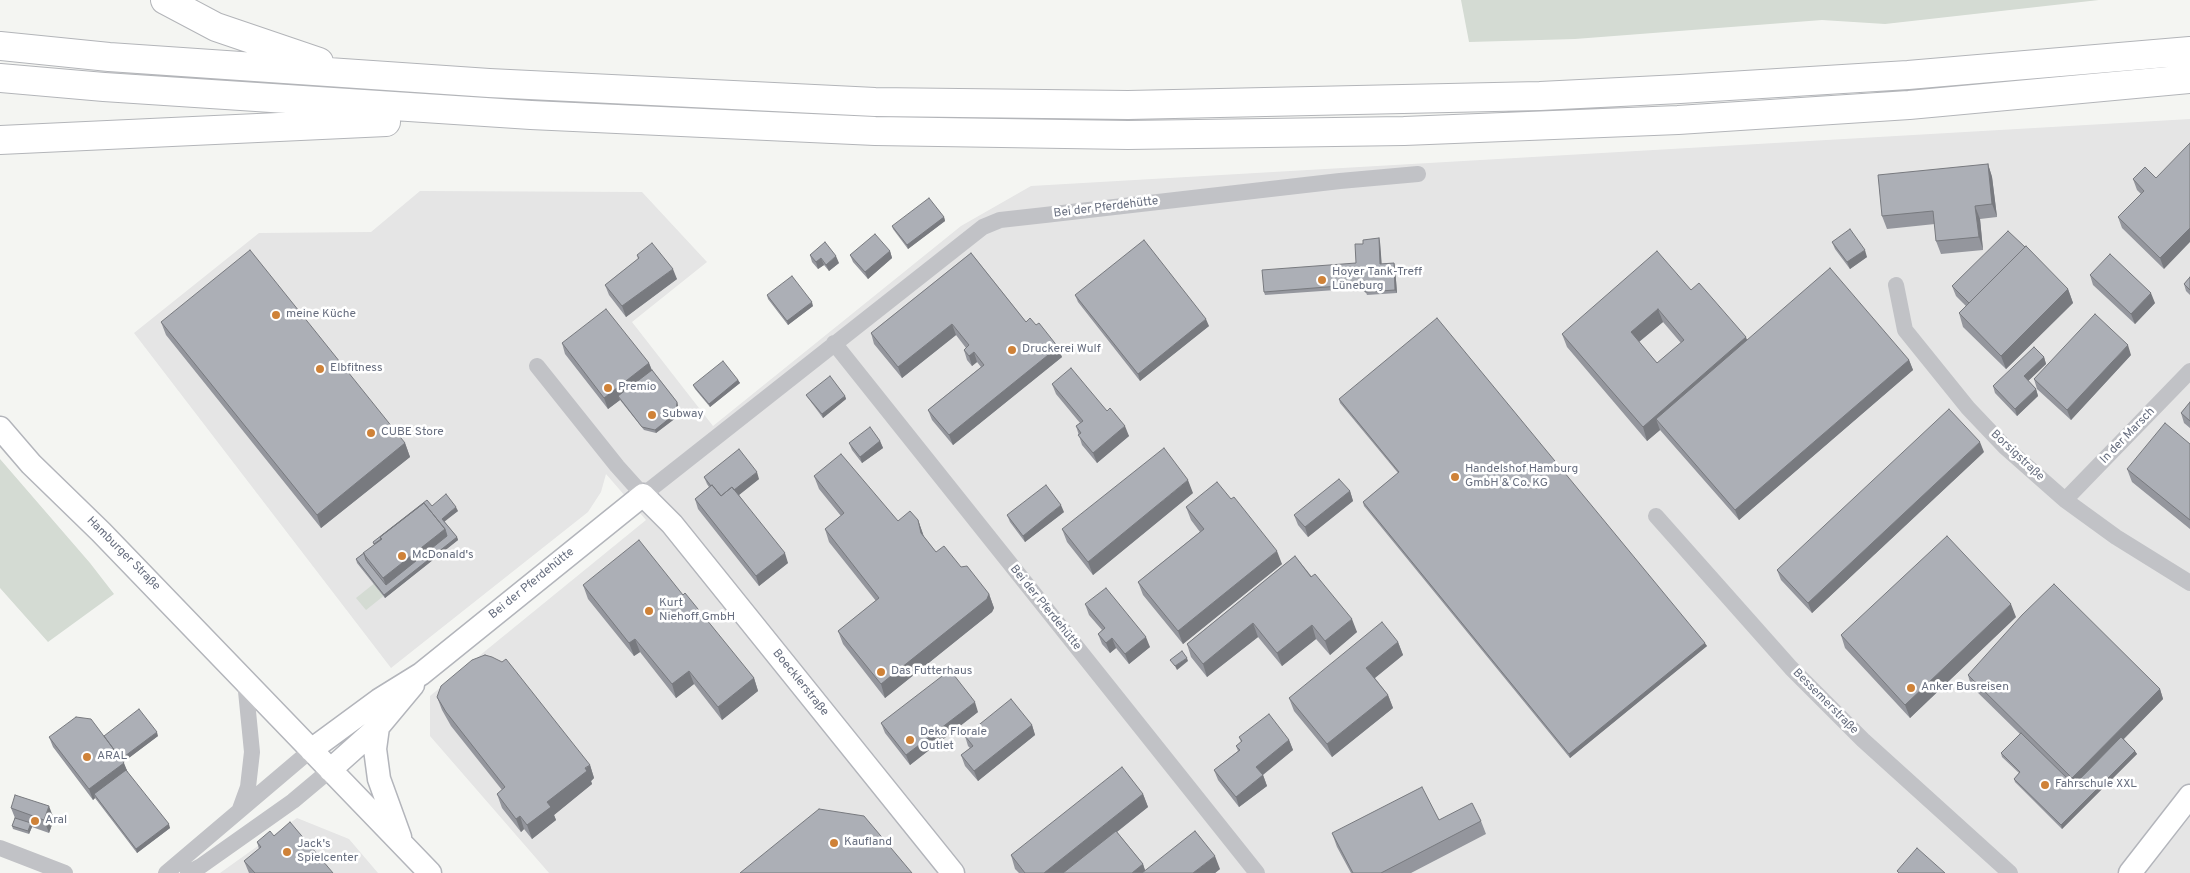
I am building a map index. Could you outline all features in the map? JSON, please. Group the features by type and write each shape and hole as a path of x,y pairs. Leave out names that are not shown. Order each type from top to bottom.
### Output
{"highway":[{"path":"165,0 216,27 361,76"},
{"path":"0,46 109,57 361,76 875,102 1128,106 1441,99 1680,89 1908,75 2190,51"},
{"path":"0,78 124,89 532,115 894,131 1128,135 1395,131 1688,120 1909,105 2190,79"},
{"path":"0,140 532,115"}],"street":[{"name":"Bei der Pferdehütte","path":"311,750 379,700 421,674 643,495 983,226 1000,220 1340,180 1418,174"},
{"name":"Borsigstraße","path":"1896,284 1906,330 1968,408 2005,447 2066,500 2116,537 2190,583"},
{"name":"Bei der Pferdehütte","path":"834,343 1257,873"},
{"path":"537,366 617,466 643,495"},
{"name":"In der Marsch","path":"2066,500 2190,371"},
{"name":"Hamburger Straße","path":"0,428 31,464 101,532 430,873"},
{"name":"Boecklerstraße","path":"643,495 672,524 953,873"},
{"name":"Bessemerstraße","path":"1656,516 1791,668 1863,740 2010,873"},
{"name":"Bei der Pferdehütte","path":"330,770 378,727 421,674"},
{"path":"239,810 248,787 252,752 245,681"},
{"path":"378,727 375,749 379,778 403,845"},
{"path":"166,873 311,750"},
{"path":"188,873 201,866 293,801 330,770"},
{"path":"2130,873 2190,796"},
{"path":"0,848 65,873"}],"shaded area":[{"path":"1461,0 2099,0 1885,24 1822,20 1575,39 1469,42"},
{"path":"2190,119 2190,873 549,873 430,736 430,696 646,520 606,474 601,492 588,512 391,668 134,333 259,233 371,232 420,191 642,192 707,262 632,322 713,426 961,226 1031,186"},
{"path":"0,459 90,563 114,594 48,642 0,588"},
{"path":"376,582 386,594 366,610 356,598"},
{"path":"297,818 349,839 378,873 220,873"}],"building":[{"path":"2190,143 2190,228 2160,258 2118,217 2144,191 2133,179 2145,167 2156,178"},
{"path":"1988,164 1992,204 1975,206 1979,237 1936,241 1933,211 1882,216 1878,175"},
{"path":"929,198 944,217 907,245 892,226"},
{"path":"1850,229 1865,250 1847,262 1832,242"},
{"path":"2008,231 2025,247 1969,303 1952,286"},
{"path":"875,234 890,251 865,272 850,255"},
{"path":"1379,238 1380,264 1394,263 1395,290 1365,292 1364,284 1264,292 1262,270 1356,263 1355,244 1363,244 1363,240"},
{"path":"1144,240 1206,319 1138,374 1075,295"},
{"path":"825,242 836,256 826,265 821,258 816,262 810,255"},
{"path":"652,243 673,269 622,306 605,285 639,258 637,255"},
{"path":"2026,246 2068,289 2001,356 1959,313"},
{"path":"250,250 405,443 317,515 161,322"},
{"path":"1657,251 1691,290 1699,283 1746,337 1643,427 1562,334","holes":["1658,309 1684,340 1657,363 1631,332"]},
{"name":"Druckerei Wulf","path":"971,253 1026,322 1030,318 1036,325 1039,323 1058,347 949,435 928,410 984,365 974,352 969,356 964,350 969,345 952,324 898,367 871,333"},
{"path":"2110,254 2151,293 2131,314 2090,275"},
{"path":"1830,268 1909,360 1735,510 1656,419"},
{"path":"792,276 812,302 787,321 767,295"},
{"path":"2190,277 2190,290 2184,284"},
{"path":"606,309 649,363 604,398 562,343"},
{"path":"2095,314 2128,345 2067,410 2034,379"},
{"path":"1437,318 1705,643 1569,754 1363,502 1399,472 1339,399"},
{"path":"2034,347 2044,357 2024,376 2036,389 2015,409 1993,386"},
{"path":"723,361 738,380 709,404 693,385"},
{"path":"1071,368 1107,411 1110,408 1125,426 1093,453 1078,435 1081,433 1076,426 1083,421 1052,384"},
{"path":"652,370 677,402 676,413 655,430 642,427 618,396"},
{"path":"830,376 845,396 822,414 806,395"},
{"path":"2190,402 2190,421 2181,413"},
{"path":"1949,409 1980,442 1808,603 1777,570"},
{"path":"2165,423 2190,444 2190,520 2127,469"},
{"path":"870,427 880,441 860,457 849,443"},
{"path":"1164,448 1188,480 1088,562 1062,529"},
{"path":"739,449 757,472 734,490 732,487 721,496 704,477"},
{"path":"841,454 898,521 910,511 918,520 921,533 936,552 944,546 961,567 967,566 989,594 987,599 881,684 838,631 879,598 825,529 844,513 814,476"},
{"path":"1339,479 1350,491 1305,527 1294,515"},
{"path":"1217,482 1231,499 1234,497 1277,551 1178,631 1138,582 1204,529 1186,507"},
{"path":"712,485 721,496 732,487 785,553 756,576 695,499"},
{"path":"1046,485 1061,505 1023,536 1007,515"},
{"path":"446,494 456,507 442,519 457,537 384,595 356,559 364,553 366,560 386,585 447,536 445,529 424,503 380,537 381,539 374,544 373,542 427,500 432,506"},
{"name":"McDonald's","path":"424,503 445,529 383,578 363,553 382,539 380,537"},
{"path":"1947,536 2011,604 1905,705 1841,635"},
{"path":"639,540 754,678 718,707 689,671 672,684 635,639 629,643 583,585"},
{"path":"1295,556 1311,577 1315,574 1352,619 1325,641 1312,625 1277,653 1253,623 1203,664 1187,644"},
{"path":"2054,584 2160,689 2072,778 1968,675 2022,615"},
{"path":"1106,588 1146,637 1125,654 1112,638 1106,643 1098,634 1105,628 1085,604"},
{"path":"1382,622 1398,642 1366,668 1388,695 1327,744 1289,698"},
{"path":"1182,651 1187,658 1175,666 1170,660"},
{"path":"485,655 502,662 506,659 590,765 585,768 587,771 547,802 551,807 527,825 520,816 516,819 497,794 505,787 446,712 437,697 441,686 472,660"},
{"path":"950,670 975,702 906,755 881,723"},
{"path":"1011,699 1032,725 974,771 961,755 973,746 965,736"},
{"path":"139,709 157,732 121,759 104,736"},
{"path":"1269,714 1289,740 1256,767 1263,775 1236,797 1214,770 1240,750 1236,746 1242,741 1239,737"},
{"path":"76,717 91,719 124,763 89,789 49,737"},
{"name":"Fahrschule XXL","path":"2021,733 2074,785 2121,737 2135,751 2061,825 2014,779 2020,772 2001,753"},
{"path":"1122,767 1143,794 1044,873 1025,873 1011,855"},
{"path":"126,770 169,824 136,849 94,794"},
{"path":"1422,787 1439,820 1472,803 1481,821 1381,873 1353,873 1332,833"},
{"path":"15,795 49,806 44,820 11,808"},
{"name":"Kaufland","path":"819,809 864,816 912,873 740,873"},
{"path":"15,818 31,823 28,831 12,826"},
{"path":"290,822 333,873 255,873 244,861 261,847 257,842 270,831 274,836"},
{"path":"1116,831 1143,864 1132,873 1063,873"},
{"path":"1195,831 1215,856 1193,873 1142,873"},
{"path":"1917,848 1945,873 1899,873 1897,871"}],"place":[{"name":"Hoyer Tank-Treff Lüneburg","path":"1322,280"},
{"name":"meine Küche","path":"276,315"},
{"name":"Druckerei Wulf","path":"1012,350"},
{"name":"Elbfitness","path":"320,369"},
{"name":"Premio","path":"608,388"},
{"name":"Subway","path":"652,415"},
{"name":"CUBE Store","path":"371,433"},
{"name":"Handelshof Hamburg GmbH & Co. KG","path":"1455,477"},
{"name":"McDonald's","path":"402,556"},
{"name":"Kurt Niehoff GmbH","path":"649,611"},
{"name":"Das Futterhaus","path":"881,672"},
{"name":"Anker Busreisen","path":"1911,688"},
{"name":"Deko Florale Outlet","path":"910,740"},
{"name":"ARAL","path":"87,757"},
{"name":"Fahrschule XXL","path":"2045,785"},
{"name":"Aral","path":"35,821"},
{"name":"Kaufland","path":"834,843"},
{"name":"Jack's Spielcenter","path":"287,852"}]}
